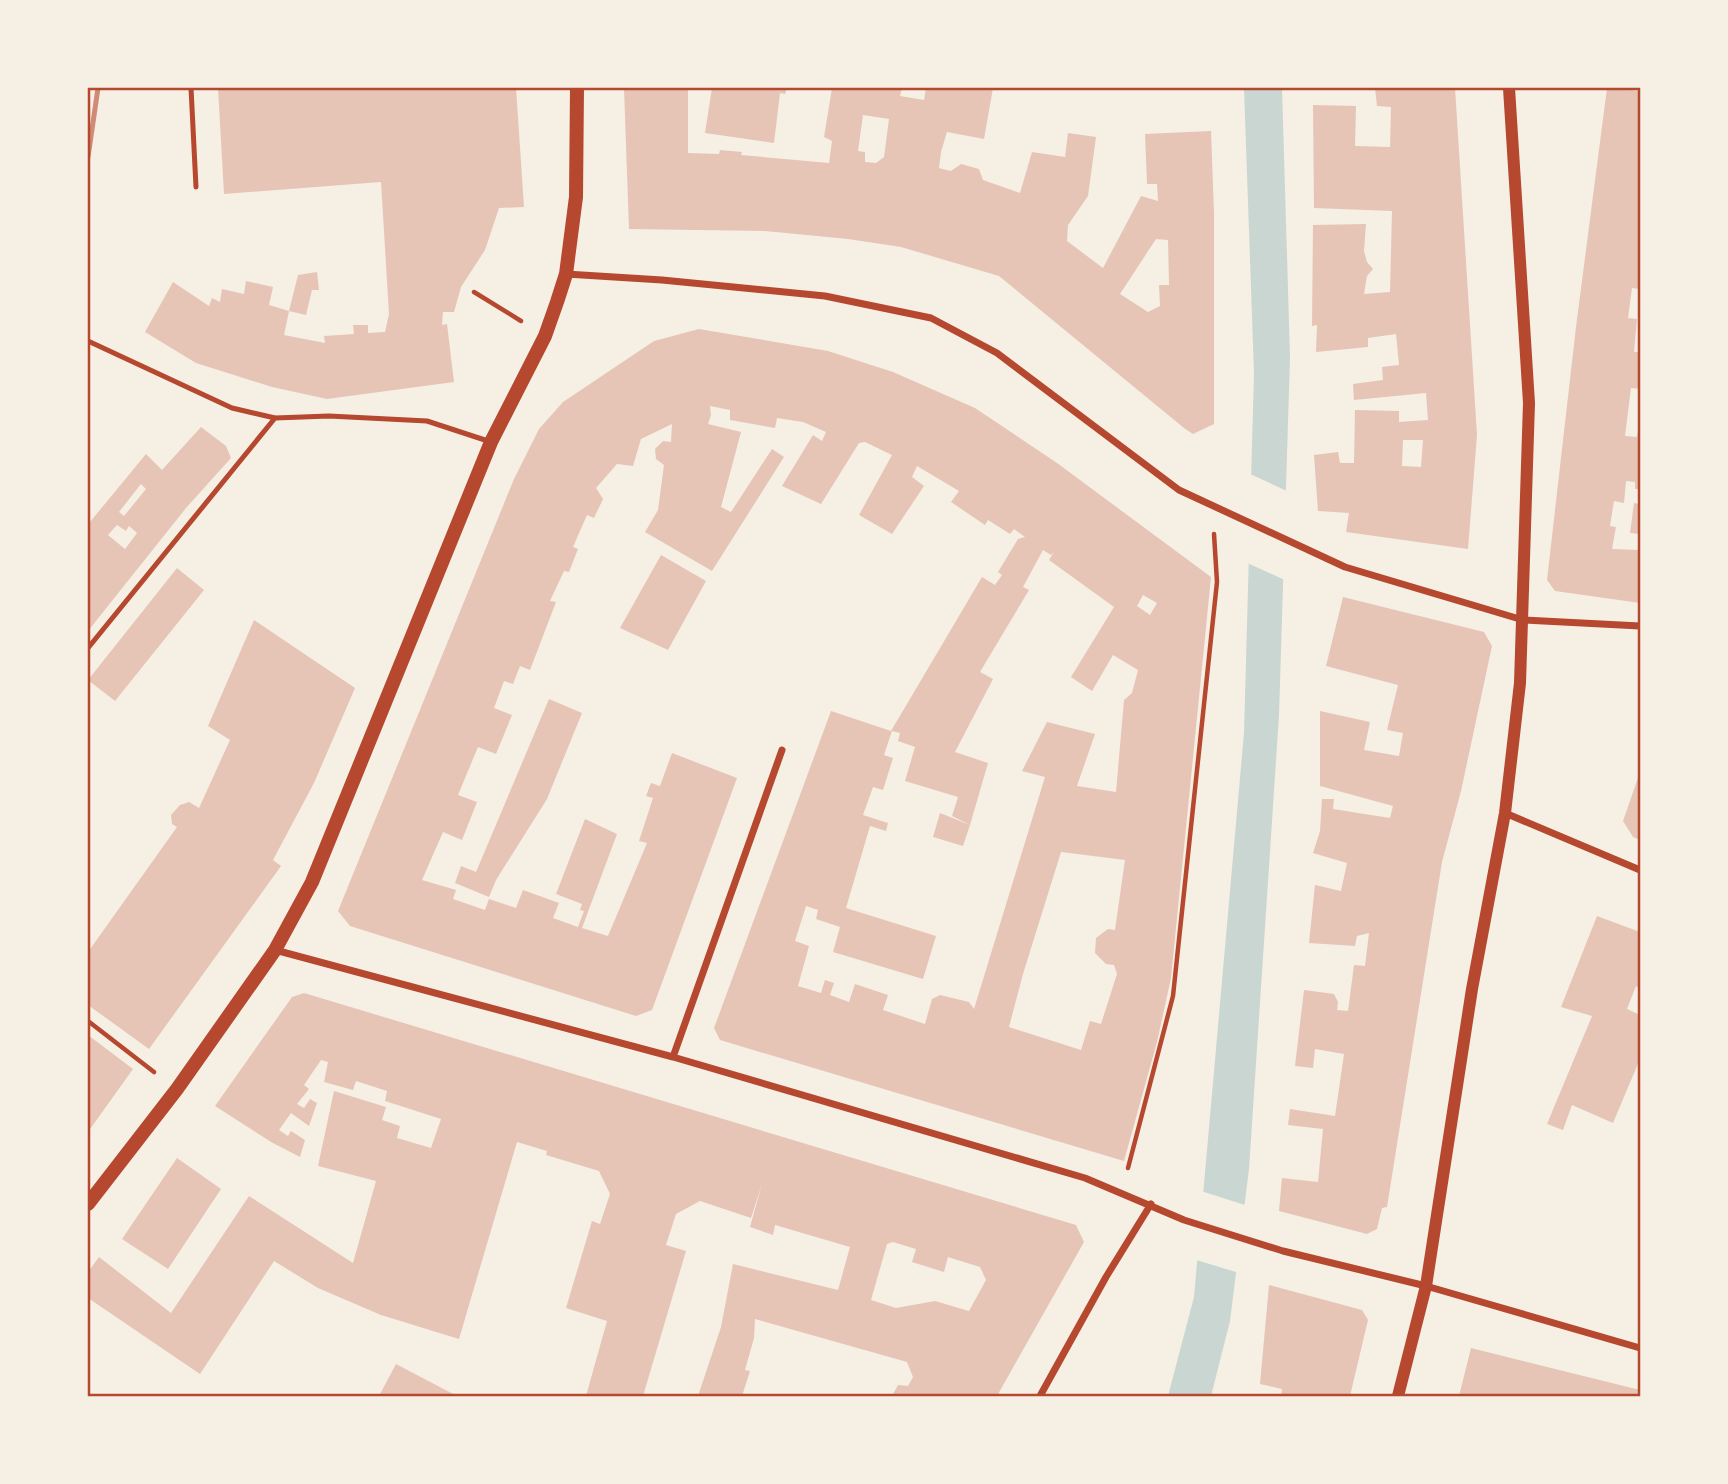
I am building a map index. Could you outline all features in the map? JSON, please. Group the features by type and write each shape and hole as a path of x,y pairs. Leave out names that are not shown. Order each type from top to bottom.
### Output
{"main road":[{"path":"88,1204 177,1089 275,950 312,882 491,442 545,336 566,274 577,180 577,88"}],"street":[{"path":"1398,1396 1426,1286 1491,883 1505,813 1520,683 1529,403 1509,88"},
{"path":"566,274 825,296 931,318 997,353 1179,490 1345,567 1523,620 1640,626"},
{"path":"673,1057 782,750"},
{"path":"1505,813 1640,870"},
{"path":"275,950 673,1057 1084,1178 1184,1220 1283,1251 1426,1286 1640,1348"},
{"path":"1040,1396 1106,1277 1151,1205"}],"lane":[{"path":"191,88 196,187"},
{"path":"88,341 232,408 275,418 328,416 427,421 491,442"},
{"path":"88,648 275,418"}],"path":[{"path":"474,292 545,336"},
{"path":"1122,1192 1172,996 1217,582 1218,508"},
{"path":"88,1021 177,1089"}],"shaded area":[{"path":"1244,88 1282,88 1290,357 1279,715 1249,1169 1230,1321 1211,1396 1168,1396 1194,1297 1244,733 1254,373"}],"pier":[{"path":"1248,473 1289,492 1287,581 1245,562"},
{"path":"1198,1190 1248,1206 1239,1273 1193,1259"}],"building":[{"path":"218,88 516,88 524,207 499,208 485,250 461,287 454,312 443,312 442,325 447,324 454,382 327,399 272,387 196,363 145,332 173,282 209,306 212,298 220,302 222,289 244,294 246,281 273,287 269,305 289,311 284,335 325,343 324,336 354,334 353,325 368,325 368,333 385,332 389,314 381,182 224,194"},
{"path":"624,88 688,88 688,153 719,154 720,150 742,152 741,155 829,163 832,141 824,137 832,88 902,88 900,96 924,100 926,88 993,88 984,139 947,132 939,168 951,171 961,164 979,169 983,180 1020,193 1032,152 1065,157 1068,133 1096,137 1088,196 1068,225 1067,241 1103,268 1141,196 1158,201 1157,184 1147,184 1145,134 1211,131 1214,214 1214,424 1193,434 1184,428 999,276 901,247 848,239 765,231 629,229","holes":["863,115 889,119 884,157 876,163 865,162 865,152 858,151","1156,239 1168,240 1169,285 1159,285 1160,306 1148,312 1120,294"]},
{"path":"712,88 787,88 785,94 780,93 774,143 705,133"},
{"path":"1375,88 1455,88 1477,435 1468,549 1346,532 1349,513 1318,511 1314,455 1338,452 1340,463 1354,463 1355,410 1399,411 1399,422 1428,420 1426,393 1354,400 1353,384 1383,380 1382,367 1399,365 1396,334 1368,338 1368,347 1316,352 1317,325 1312,326 1313,225 1366,224 1364,251 1367,262 1373,269 1367,276 1364,294 1390,292 1392,211 1314,208 1313,105 1356,106 1355,146 1390,147 1391,107 1377,106","holes":["1403,440 1423,440 1421,467 1402,466"]},
{"path":"1607,88 1640,91 1640,289 1632,288 1628,318 1637,319 1634,352 1640,352 1640,389 1631,388 1625,436 1637,437 1640,425 1640,489 1635,489 1635,482 1626,481 1624,503 1614,501 1610,526 1616,527 1612,549 1640,550 1640,603 1555,591 1547,580"},
{"path":"317,272 319,290 312,290 306,315 289,311 298,275"},
{"path":"699,329 828,351 893,372 975,408 1057,463 1211,577 1171,978 1157,1042 1124,1161 720,1040 714,1028 831,711 891,731 982,577 995,585 1002,575 998,572 1018,539 1025,537 1014,529 1010,534 988,520 985,525 951,502 959,491 917,466 912,477 924,486 892,534 859,515 892,455 865,442 859,443 821,504 782,486 813,435 822,441 826,432 803,422 777,418 775,428 730,420 730,410 710,406 708,424 741,432 721,507 731,512 772,449 784,457 712,571 645,532 658,510 664,465 656,459 655,449 663,441 671,442 672,424 641,439 633,466 617,464 596,488 603,499 594,518 587,515 573,547 578,549 569,572 564,571 550,601 556,602 530,670 520,666 513,684 504,681 494,708 512,715 496,754 478,747 458,795 477,802 462,840 443,832 422,880 456,890 453,899 485,910 489,899 516,908 523,890 559,903 553,918 578,927 584,911 580,910 582,904 556,894 585,819 617,834 582,928 608,936 647,843 639,841 653,798 646,796 651,783 660,786 672,753 737,778 652,1010 636,1016 350,926 338,911 514,479 539,429 563,402 654,341","holes":["1043,550 1051,555 1054,552 1049,560 1114,607 1071,677 1092,691 1113,655 1138,670 1132,693 1124,700 1116,792 1077,786 1095,734 1047,722 1022,771 1045,777 974,1009 969,1002 940,995 932,999 925,1024 883,1010 888,995 855,984 849,1002 830,995 834,983 825,980 821,993 798,986 809,946 795,941 806,906 818,910 816,919 840,927 833,952 923,979 936,936 846,908 870,826 886,831 888,823 863,815 873,787 883,790 893,758 884,755 892,731 900,733 898,741 915,747 905,781 958,797 952,816 970,825 988,763 955,752 993,679 980,672 1029,590 1023,587","1143,595 1157,603 1150,615 1137,606","1061,852 1125,860 1115,930 1108,929 1096,938 1095,953 1106,964 1114,965 1117,974 1101,1024 1090,1021 1081,1050 1009,1027"]},
{"path":"201,427 226,446 231,458 186,508 88,631 88,520 90,522 146,454 162,470","holes":["141,484 146,489 124,516 119,512","117,525 126,531 129,526 137,533 125,549 108,535"]},
{"path":"1634,503 1640,504 1640,534 1630,533"},
{"path":"661,555 706,581 668,650 620,628"},
{"path":"177,568 204,590 115,701 88,680"},
{"path":"1343,597 1484,632 1492,646 1461,791 1442,862 1387,1207 1382,1208 1377,1229 1367,1234 1279,1211 1282,1178 1318,1182 1323,1129 1288,1125 1290,1109 1335,1116 1344,1054 1315,1049 1313,1068 1295,1066 1304,990 1334,994 1338,1002 1337,1010 1348,1011 1354,965 1365,966 1369,933 1357,936 1355,946 1309,943 1315,885 1341,891 1347,863 1313,853 1320,831 1322,799 1334,799 1333,809 1390,818 1393,806 1320,786 1320,711 1370,722 1364,750 1399,756 1403,733 1387,730 1398,685 1326,666"},
{"path":"254,620 355,688 314,783 273,860 281,866 149,1049 88,1005 88,952 177,827 172,824 171,815 180,805 189,802 199,808 230,740 208,726"},
{"path":"549,699 582,713 547,799 496,880 489,897 455,883 461,866 476,872"},
{"path":"1640,772 1640,840 1633,837 1623,821"},
{"path":"940,813 970,825 963,846 933,837"},
{"path":"1597,916 1640,932 1640,988 1636,986 1627,1009 1640,1015 1640,1059 1613,1123 1572,1105 1563,1130 1547,1124 1592,1016 1561,1007"},
{"path":"304,993 1076,1225 1084,1242 997,1396 892,1396 898,1385 908,1386 913,1377 907,1362 755,1319 754,1338 745,1370 750,1371 742,1396 698,1396 721,1327 733,1264 838,1290 850,1247 775,1225 773,1235 750,1227 762,1184 751,1218 700,1201 676,1214 666,1245 686,1251 643,1396 586,1396 607,1321 566,1308 592,1221 600,1224 610,1194 599,1171 546,1155 547,1151 517,1142 459,1339 381,1315 318,1288 274,1261 200,1374 88,1298 88,1272 99,1257 171,1313 249,1196 353,1263 376,1181 318,1166 334,1091 386,1107 382,1120 400,1126 397,1138 431,1148 441,1119 385,1101 387,1091 356,1081 353,1090 324,1082 328,1062 321,1060 304,1085 309,1089 297,1104 304,1108 310,1099 317,1103 309,1126 291,1113 279,1130 288,1136 291,1131 305,1140 300,1157 215,1106 292,997","holes":["893,1242 916,1249 912,1262 944,1272 948,1257 980,1267 986,1280 969,1311 935,1301 896,1308 871,1300 887,1244"]},
{"path":"88,1035 133,1069 88,1132"},
{"path":"177,1158 221,1189 168,1269 122,1239"},
{"path":"1269,1285 1362,1310 1368,1320 1350,1396 1281,1396 1282,1389 1260,1384"},
{"path":"1471,1348 1640,1390 1640,1396 1459,1396"},
{"path":"396,1364 457,1396 379,1396"}],"railway":[{"path":"88,157 98,88"}]}
